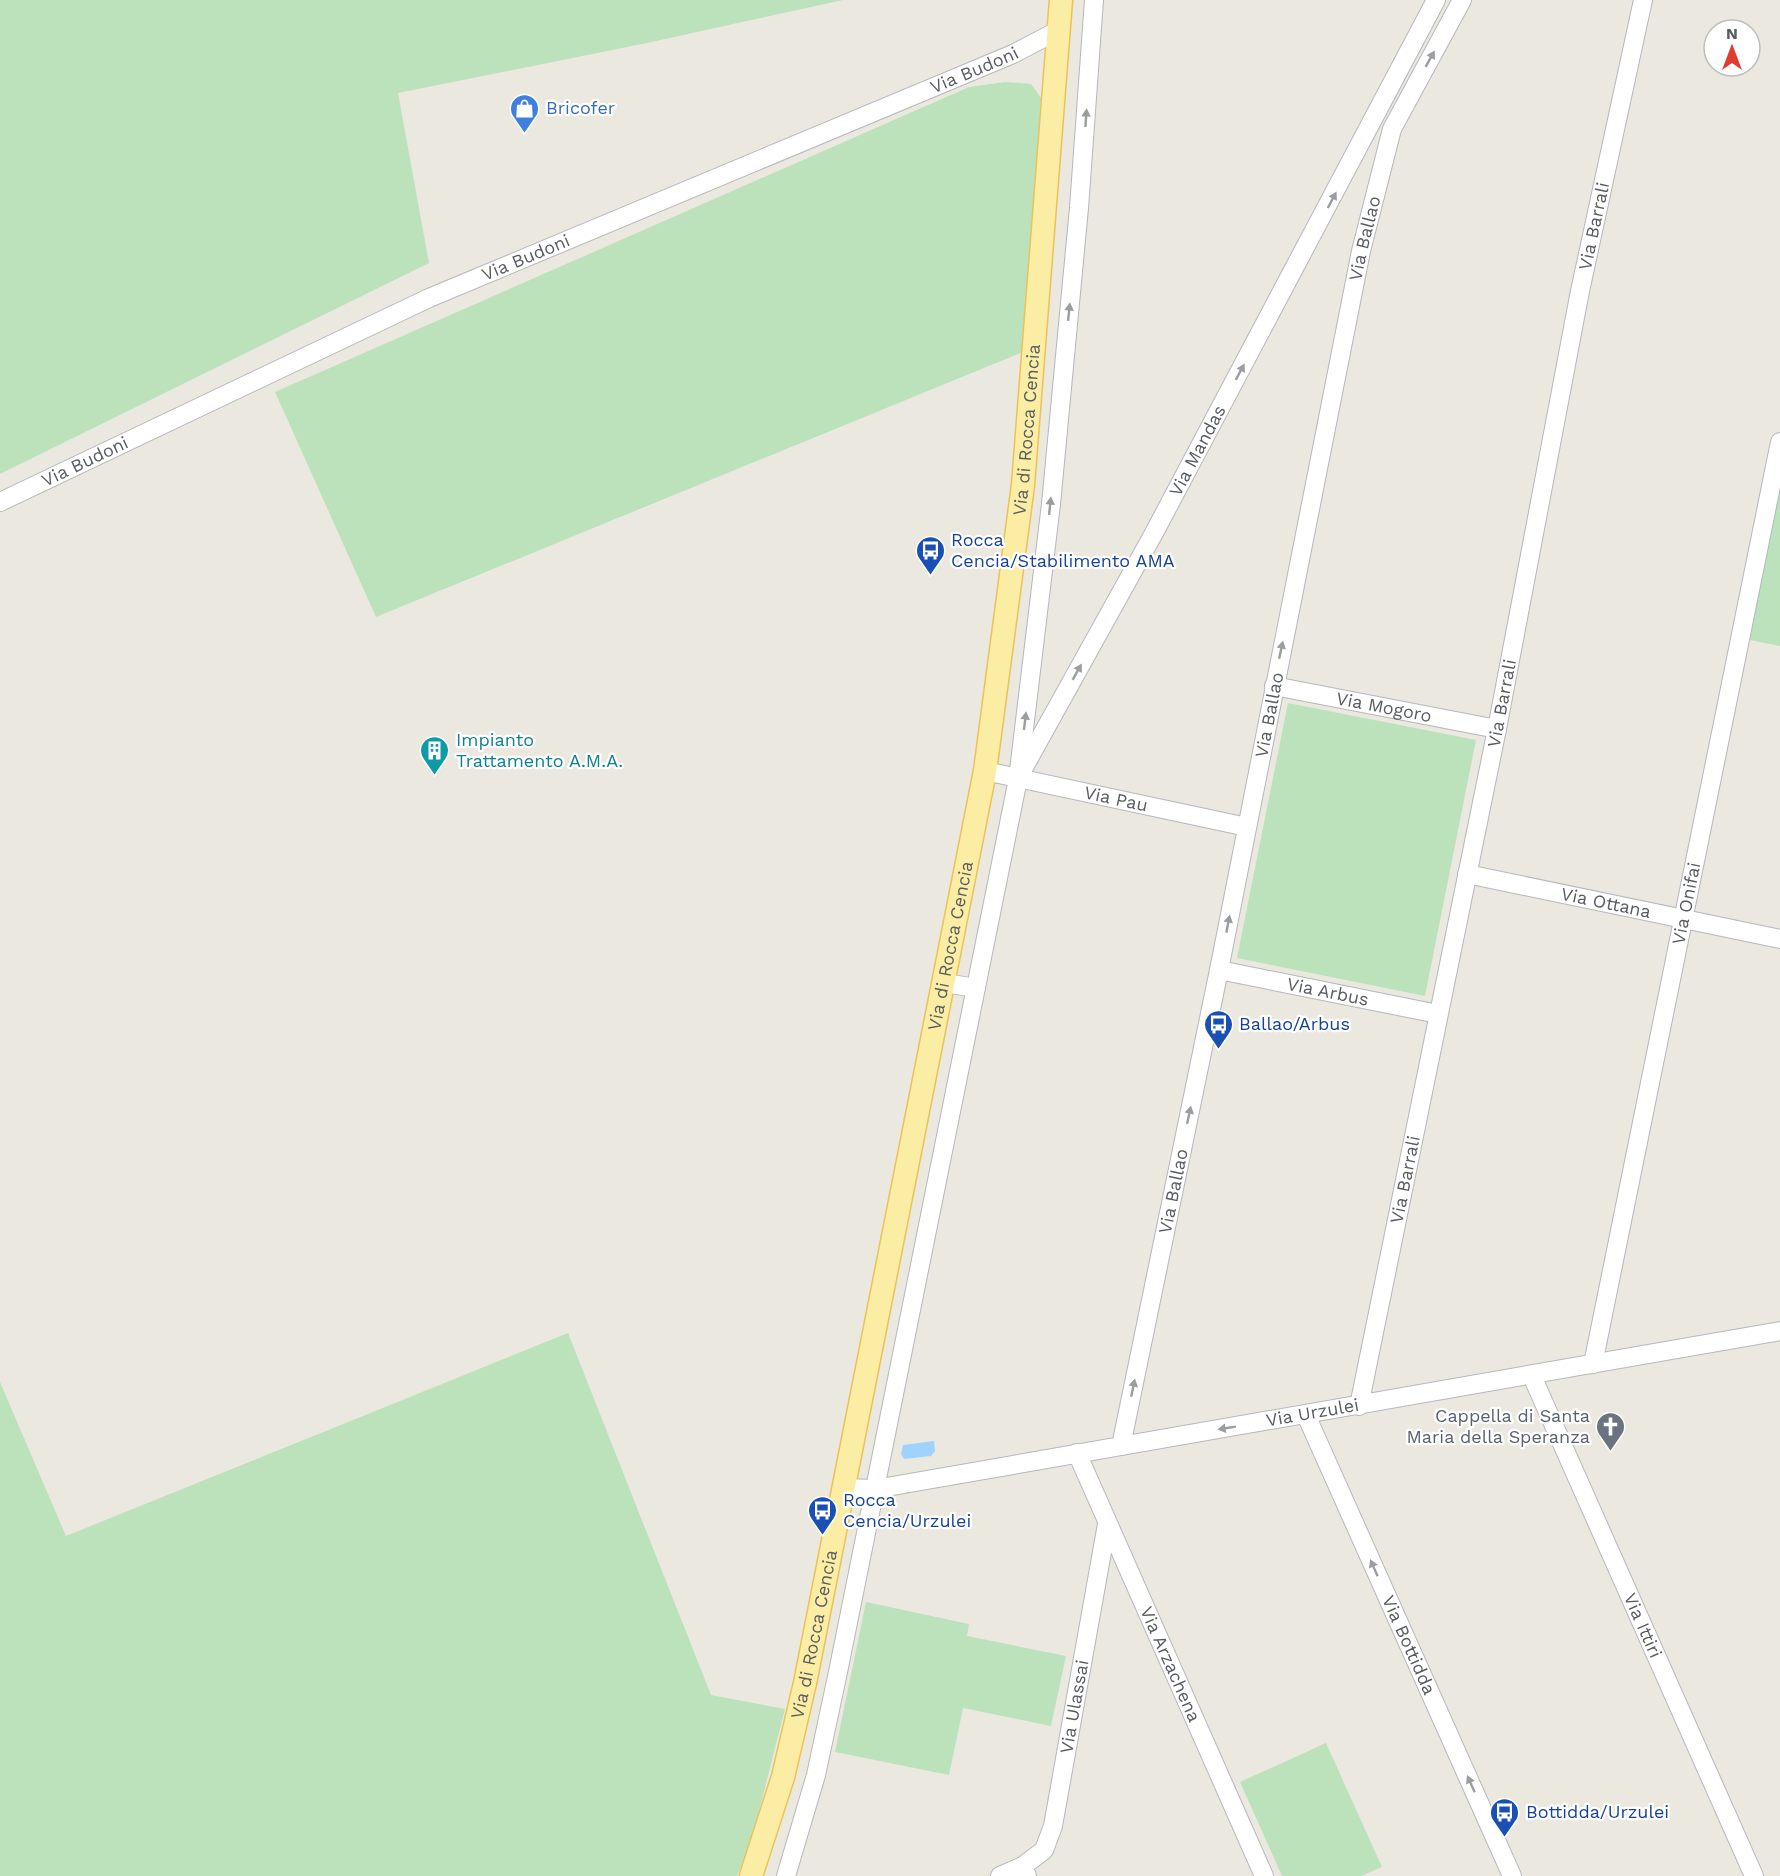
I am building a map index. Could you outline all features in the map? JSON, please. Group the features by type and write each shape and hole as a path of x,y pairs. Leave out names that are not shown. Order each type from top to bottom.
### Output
{"main road":[{"name":"Via di Rocca Cencia","path":"751,1876 773,1811 794,1737 945,983 985,771 1021,505 1061,0"}],"street":[{"name":"Via di Rocca Cencia","path":"786,1876 818,1767 1018,778 1051,504 1079,208 1094,0"},
{"name":"Via Mandas","path":"1018,778 1154,533 1436,0"},
{"name":"Via Ballao","path":"1121,1446 1219,970 1361,251 1392,129 1462,0"},
{"name":"Via Barrali","path":"1359,1406 1497,729 1580,291 1643,0"},
{"path":"1426,18 1446,29"},
{"name":"Via Budoni","path":"0,502 429,298 1013,54 1059,30"},
{"path":"1394,80 1414,89"},
{"path":"1373,122 1392,129"},
{"name":"Via Onifai","path":"1593,1364 1780,442"},
{"name":"Via Mogoro","path":"1274,686 1497,729"},
{"name":"Via Pau","path":"985,771 1247,827"},
{"name":"Via Ottana","path":"1467,874 1683,917 1780,939"},
{"name":"Via Arbus","path":"1219,970 1438,1014"},
{"path":"945,983 976,988"},
{"name":"Via Urzulei","path":"843,1488 875,1489 1780,1331"},
{"name":"Via Ittiri","path":"1532,1376 1754,1876"},
{"name":"Via Bottidda","path":"1306,1415 1512,1876"},
{"name":"Via Arzachena","path":"1077,1453 1264,1876"},
{"name":"Via Ulassai","path":"1000,1876 1025,1871 1041,1854 1051,1833 1107,1524"}],"green space":[{"path":"0,0 843,0 647,43 398,93 429,263 0,474"},
{"path":"1005,82 1031,84 1041,98 1023,352 376,617 275,392 969,87"},
{"path":"1780,477 1780,646 1750,640"},
{"path":"1288,703 1476,740 1425,996 1237,958"},
{"path":"568,1333 711,1695 785,1709 752,1839 737,1876 0,1876 0,1382 66,1536"},
{"path":"866,1602 969,1624 967,1636 1066,1656 1051,1726 963,1708 949,1775 835,1752"},
{"path":"1326,1743 1382,1867 1361,1876 1282,1876 1240,1782"}],"water":[{"path":"934,1441 935,1451 931,1456 904,1459 901,1454 903,1445"}],"place":[{"name":"Bricofer","path":"525,134"},
{"name":"Rocca Cencia/Stabilimento AMA","path":"930,576"},
{"name":"Impianto Trattamento A.M.A.","path":"435,776"},
{"name":"Ballao/Arbus","path":"1218,1050"},
{"name":"Cappella di Santa Maria della Speranza","path":"1611,1452"},
{"name":"Rocca Cencia/Urzulei","path":"822,1536"},
{"name":"Bottidda/Urzulei","path":"1505,1838"}]}
